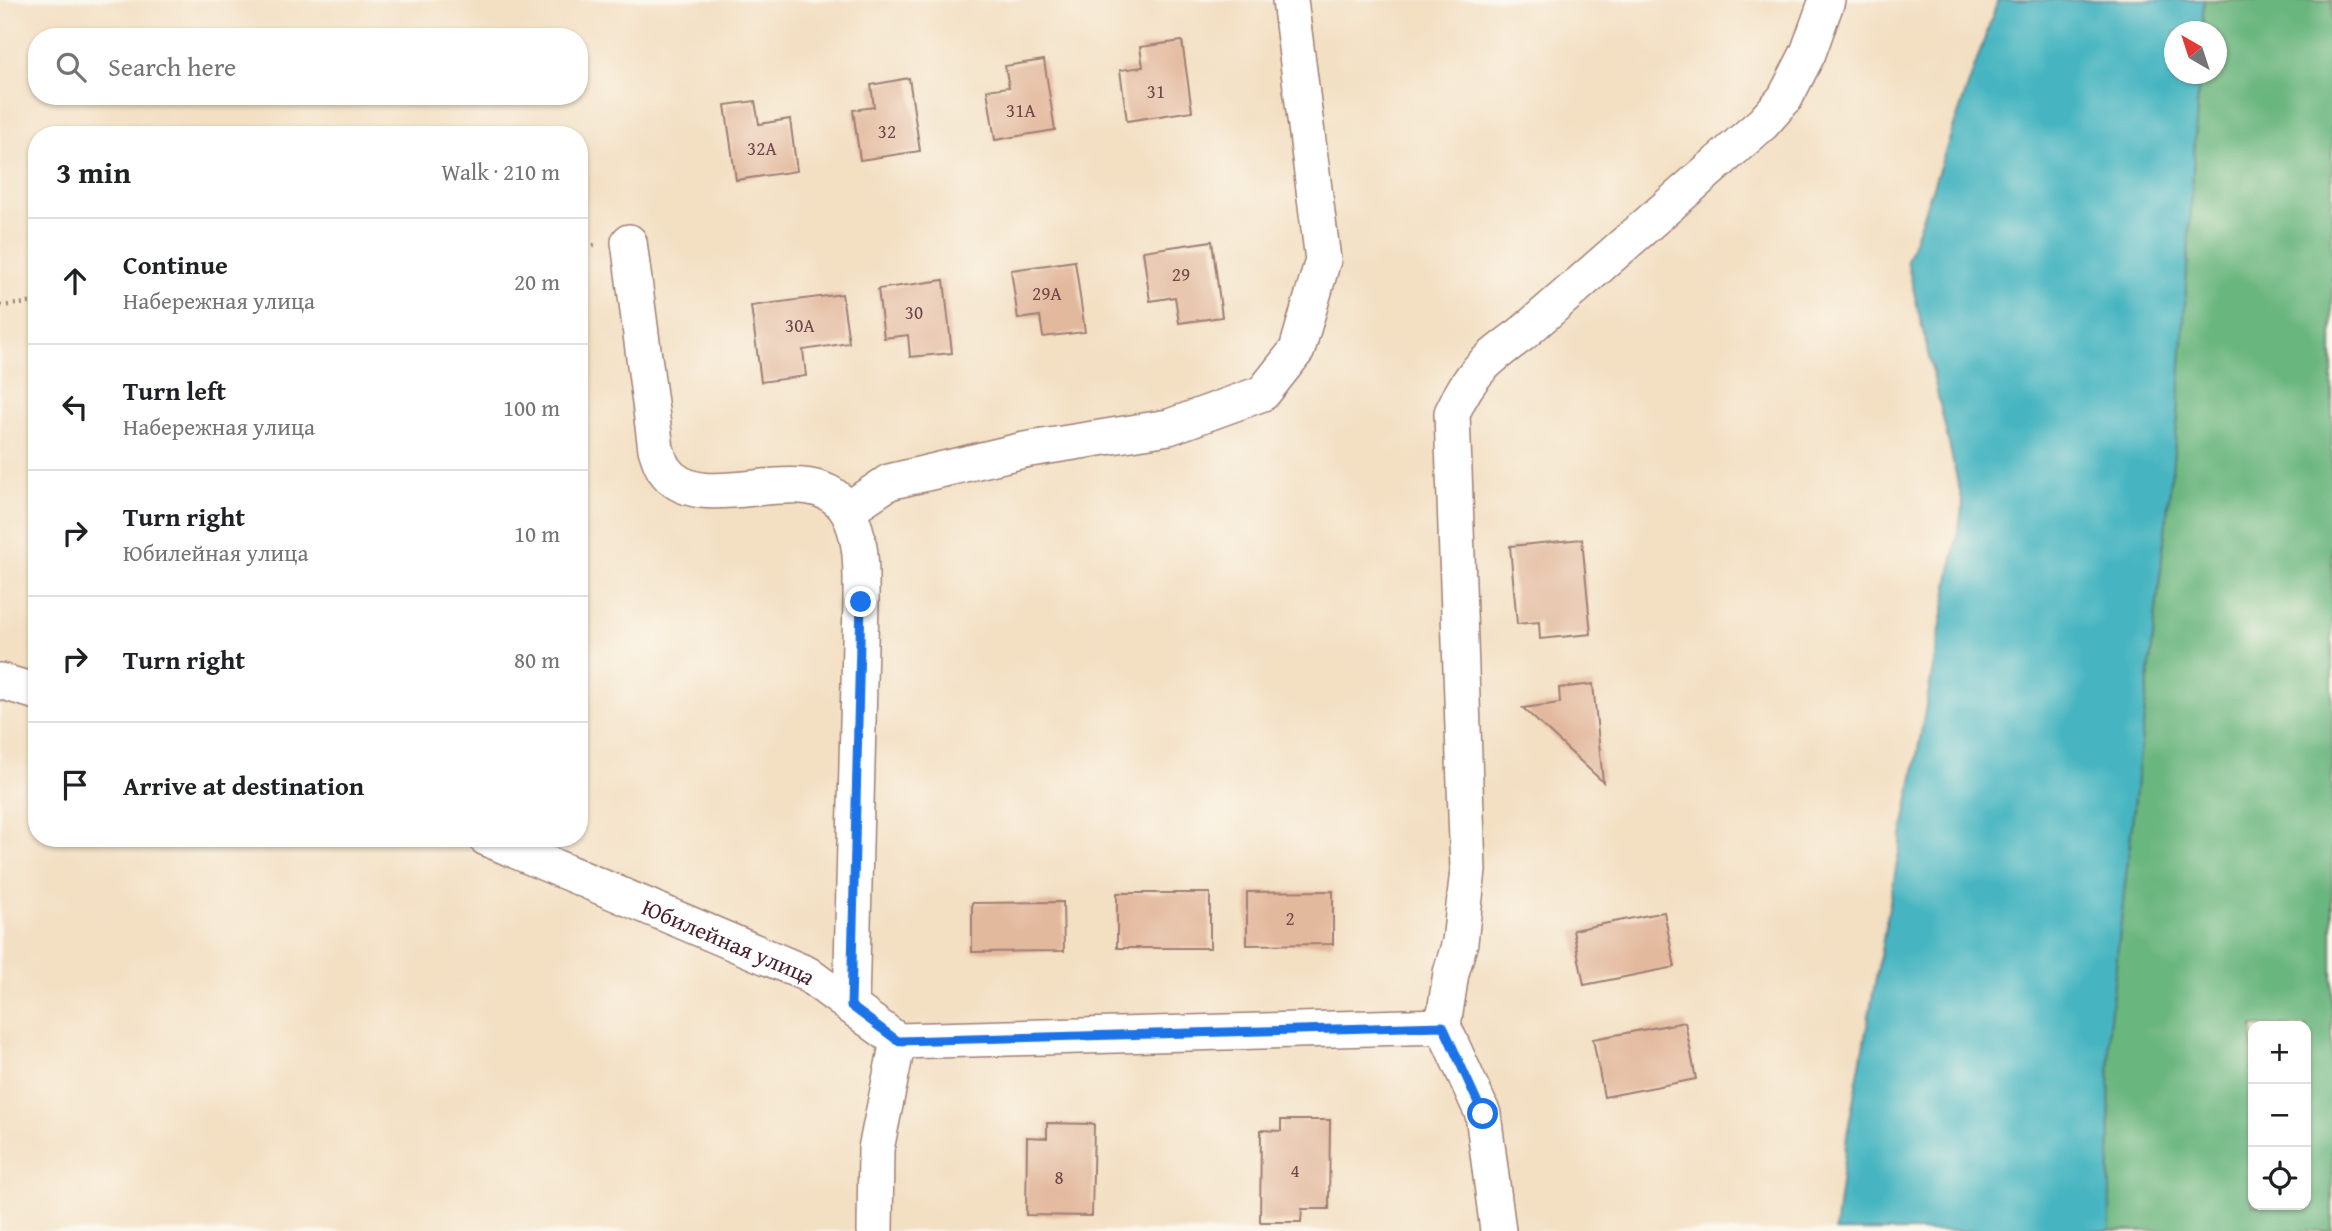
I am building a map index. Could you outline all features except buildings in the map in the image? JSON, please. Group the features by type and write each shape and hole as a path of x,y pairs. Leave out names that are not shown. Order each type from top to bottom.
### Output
{"street":[{"path":"847,510 889,482 1024,450 1169,427 1263,393 1297,350 1323,260 1290,0"},
{"path":"1498,1231 1483,1114 1443,1026 1451,973 1460,942 1468,870 1452,413 1464,387 1489,358 1522,334 1763,123 1785,98 1808,53 1827,0"},
{"path":"629,242 656,449 664,469 677,482 695,489 712,491 801,486 820,488 847,510 855,533 860,561 861,602 851,1006"},
{"path":"0,681 28,689"},
{"name":"Юбилейная улица","path":"507,847 807,974 898,1041"},
{"path":"874,1231 876,1149 898,1041 1443,1026"}],"path":[{"path":"0,306 28,303"}],"green space":[{"path":"2204,0 2332,0 2332,1231 2110,1231 2109,1027 2178,416 2198,84 2227,84 2227,21 2203,21"}],"water":[{"path":"1998,0 2204,0 2203,21 2164,21 2164,84 2198,84 2178,416 2109,1027 2110,1231 1835,1231 1847,1135 1963,505 1907,261"}],"route":[{"path":"861,602 851,1006 898,1041 1443,1026 1483,1114"}]}
